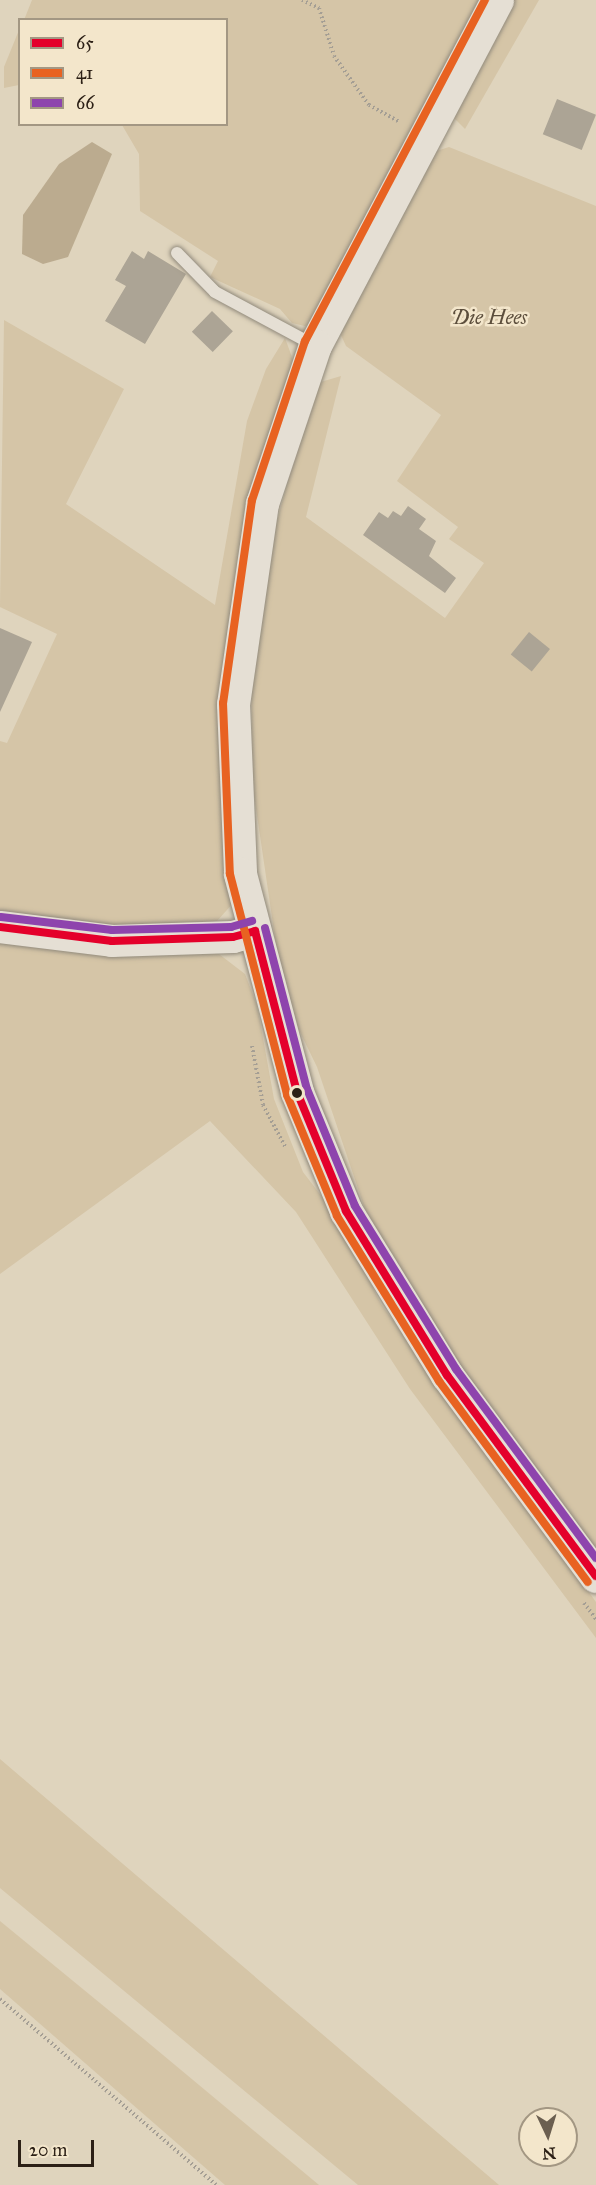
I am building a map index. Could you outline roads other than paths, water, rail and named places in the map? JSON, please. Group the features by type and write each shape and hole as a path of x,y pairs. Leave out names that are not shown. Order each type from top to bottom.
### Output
{"main road":[{"path":"497,0 315,345 262,503 233,704 240,874 297,1092 346,1212 447,1375 596,1576"}],"street":[{"path":"0,927 112,941 233,937 255,931"}],"lane":[{"path":"177,253 215,292 315,345"}],"park label":[{"name":"Die Hees","path":"489,317"}]}
